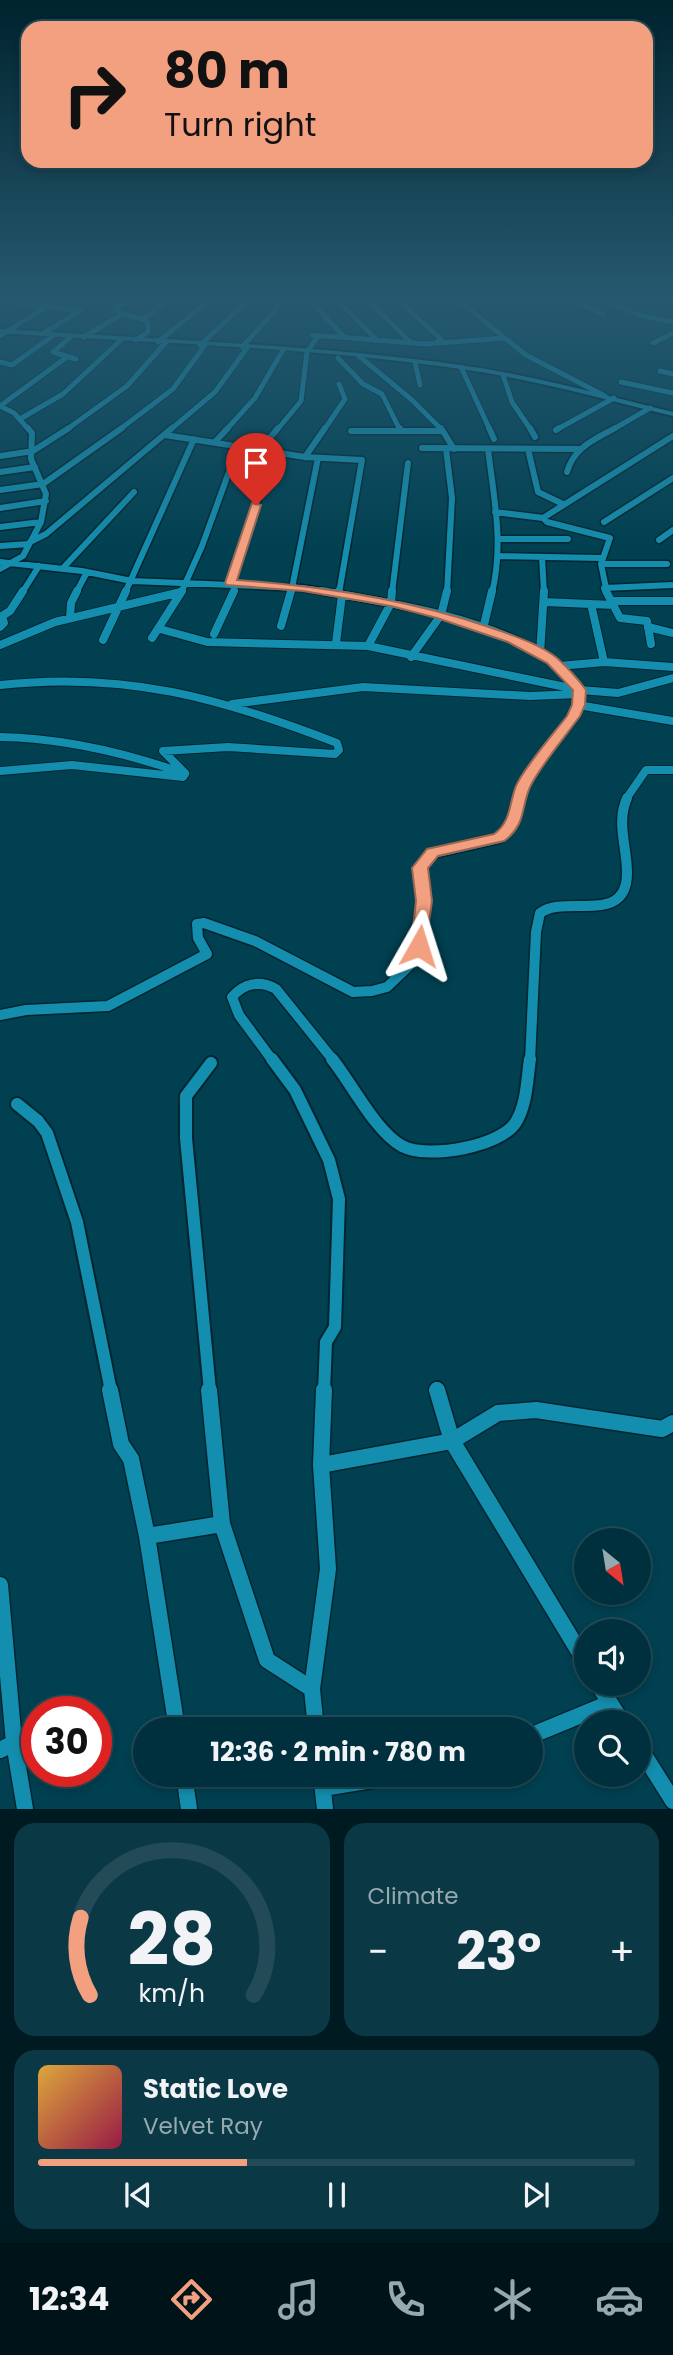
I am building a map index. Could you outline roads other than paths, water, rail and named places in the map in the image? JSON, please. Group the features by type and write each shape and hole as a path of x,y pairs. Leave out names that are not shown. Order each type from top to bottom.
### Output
{"street":[{"path":"0,569 23,556 41,522 46,501 43,484 31,458 32,433 14,413 0,406 30,384"},
{"path":"20,419 36,412 78,384"},
{"path":"0,456 33,451 128,384"},
{"path":"0,490 43,484 173,390 177,384"},
{"path":"0,546 29,543 47,534 215,392 220,384"},
{"path":"215,442 255,398 263,384"},
{"path":"260,450 301,401 303,384"},
{"path":"305,457 345,399 339,384"},
{"path":"364,384 382,394 401,431"},
{"path":"393,384 452,441 447,592 441,615 411,657"},
{"path":"469,384 494,439"},
{"path":"504,384 512,405 535,437"},
{"path":"549,384 673,414"},
{"path":"582,384 605,396"},
{"path":"632,384 673,393"},
{"path":"556,430 614,398"},
{"path":"567,472 571,458 579,449 650,408"},
{"path":"351,432 442,430"},
{"path":"165,435 273,453 362,460 340,594 336,643"},
{"path":"544,518 563,503 673,436"},
{"path":"103,640 194,439"},
{"path":"152,638 187,582 238,447"},
{"path":"422,448 579,449"},
{"path":"483,629 499,556 488,449"},
{"path":"528,449 538,492 563,503"},
{"path":"214,634 234,583 273,453"},
{"path":"281,626 292,589 318,458"},
{"path":"368,646 391,603 408,463"},
{"path":"0,472 35,467"},
{"path":"604,522 673,478"},
{"path":"63,568 134,492"},
{"path":"0,508 46,501"},
{"path":"495,512 544,518 547,522 610,538 601,561 604,588 620,618 646,620 651,644"},
{"path":"0,527 41,522"},
{"path":"659,540 673,530"},
{"path":"499,539 568,539"},
{"path":"499,556 667,564"},
{"path":"540,654 544,602 542,557"},
{"path":"0,562 63,568 132,581 234,583 303,588 391,603 483,629 540,654 559,666 580,692 578,705 564,730 523,786 517,814 508,832 499,838 433,853 425,859 420,868 424,901 419,946 395,983 384,990 353,992 255,941 204,923 197,924 198,937 207,954 131,996 108,1006 26,1010 0,1015"},
{"path":"1,621 40,566"},
{"path":"70,618 71,603 87,572"},
{"path":"604,588 673,585"},
{"path":"0,645 70,618 181,592"},
{"path":"544,602 591,604 673,601"},
{"path":"591,604 604,662"},
{"path":"648,627 673,633"},
{"path":"160,629 207,642 336,643 368,646 580,692"},
{"path":"559,666 604,662 673,667"},
{"path":"225,705 346,688 378,687 504,696 618,693 673,678"},
{"path":"0,685 93,679 158,687 272,717 337,743 339,750 335,754 229,747 163,751 185,773"},
{"path":"578,705 673,721"},
{"path":"0,737 73,741 125,752 185,773"},
{"path":"0,771 72,765 164,776 183,776 185,773"},
{"path":"315,1717 312,1689 328,1569 321,1465 326,1342 335,1328 339,1199 329,1160 295,1090 239,1015 232,997 240,989 259,983 276,989 353,1085 381,1130 403,1147 427,1154 447,1153 506,1134 517,1121 526,1090 536,932 540,913 551,905 593,907 617,898 627,882 621,815 630,792 646,770 673,770"},
{"path":"211,1063 186,1096 186,1138 222,1524 267,1660 312,1689"},
{"path":"17,1104 38,1121 47,1133 77,1222 121,1444 131,1459 147,1536 175,1717"},
{"path":"437,1388 452,1441 574,1643"},
{"path":"321,1465 452,1441 498,1413 536,1409 662,1429 673,1423"},
{"path":"147,1536 222,1524"},
{"path":"0,1585 7,1746 25,1809"},
{"path":"606,1696 614,1710"},
{"path":"543,1731 610,1703"},
{"path":"651,1766 673,1801"},
{"path":"186,1787 189,1809"},
{"path":"323,1787 325,1809"}]}
